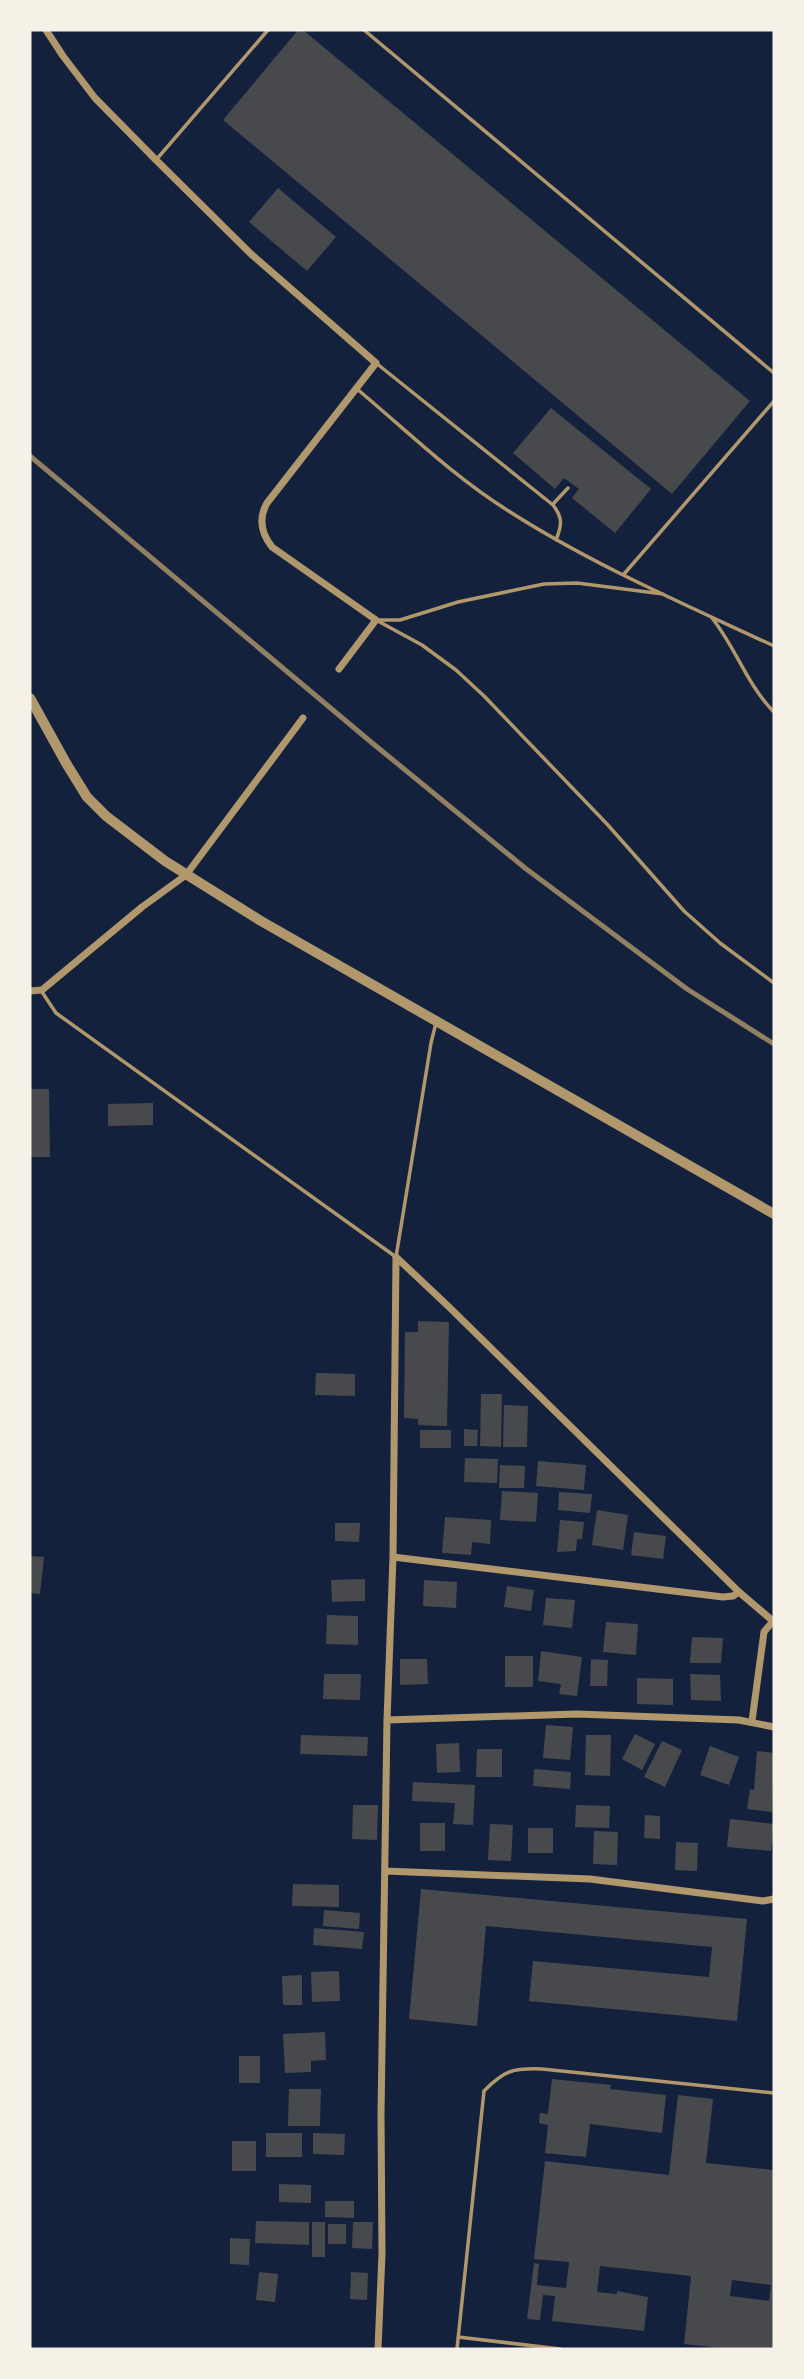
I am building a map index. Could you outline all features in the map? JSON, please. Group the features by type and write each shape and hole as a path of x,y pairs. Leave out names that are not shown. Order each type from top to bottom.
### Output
{"street":[{"path":"46,30 95,98 156,160 251,254 376,363 267,503 261,525 272,547 376,620 340,669"},
{"path":"30,698 65,764 87,797 124,831 186,875 261,921 774,1214"},
{"path":"30,991 41,990 142,907 186,875 303,718"},
{"path":"378,2349 382,2254 381,2114 387,1720 393,1557 396,1257"},
{"path":"396,1257 774,1622 764,1632 752,1721"},
{"path":"393,1557 723,1597 739,1591"},
{"path":"387,1720 577,1714 752,1721 774,1727"},
{"path":"385,1871 590,1879 763,1901 774,1899"}],"lane":[{"path":"156,160 268,30"},
{"path":"364,30 774,373"},
{"path":"376,363 553,505 559,512 562,523 555,540"},
{"path":"357,389 477,488 555,540 774,646"},
{"path":"624,574 774,401"},
{"path":"553,505 568,488"},
{"path":"376,620 400,620 458,602 544,584 577,583 669,596"},
{"path":"711,616 727,638 761,699 774,712"},
{"path":"376,620 422,645 456,670 607,824 684,911 720,943 774,984"},
{"path":"41,990 56,1013 396,1257 430,1042 437,1021"},
{"path":"457,2349 484,2091 500,2075 517,2068 542,2069 774,2093"},
{"path":"457,2337 560,2349"}],"building":[{"path":"298,30 303,30 750,401 672,494 223,120"},
{"path":"278,188 336,237 307,271 249,222"},
{"path":"551,408 651,489 615,533 572,498 579,489 564,478 555,489 513,453"},
{"path":"30,1089 49,1089 50,1157 30,1157"},
{"path":"153,1103 153,1125 108,1126 108,1104"},
{"path":"418,1321 449,1322 447,1426 418,1425 418,1419 404,1418 405,1332 418,1332"},
{"path":"316,1373 355,1374 355,1396 315,1395"},
{"path":"481,1394 502,1394 501,1447 480,1446"},
{"path":"504,1405 528,1406 527,1447 503,1447"},
{"path":"464,1429 478,1430 477,1446 464,1446"},
{"path":"420,1430 451,1430 451,1448 420,1448"},
{"path":"465,1458 498,1459 497,1483 464,1482"},
{"path":"538,1461 586,1465 584,1490 536,1486"},
{"path":"500,1465 525,1466 524,1488 499,1488"},
{"path":"502,1491 538,1493 536,1522 500,1520"},
{"path":"559,1492 592,1494 590,1513 558,1510"},
{"path":"597,1510 628,1515 623,1550 592,1545"},
{"path":"445,1517 491,1520 490,1544 472,1542 471,1555 442,1553"},
{"path":"560,1520 584,1522 582,1539 577,1539 576,1551 557,1552"},
{"path":"335,1523 360,1523 359,1542 335,1541"},
{"path":"634,1532 666,1536 663,1559 631,1555"},
{"path":"30,1556 44,1557 40,1594 30,1593"},
{"path":"365,1579 365,1601 332,1602 331,1580"},
{"path":"424,1580 457,1582 456,1608 423,1606"},
{"path":"507,1586 534,1590 531,1611 504,1607"},
{"path":"546,1598 575,1600 572,1628 543,1625"},
{"path":"327,1615 358,1616 358,1645 326,1644"},
{"path":"606,1622 638,1624 636,1655 603,1652"},
{"path":"692,1637 723,1638 721,1663 690,1663"},
{"path":"541,1651 582,1657 577,1696 559,1694 561,1684 538,1681"},
{"path":"505,1656 533,1656 533,1687 505,1687"},
{"path":"400,1659 427,1659 428,1684 400,1685"},
{"path":"591,1659 608,1660 607,1686 590,1686"},
{"path":"324,1674 361,1674 360,1700 323,1699"},
{"path":"690,1674 720,1675 721,1701 691,1700"},
{"path":"637,1678 673,1679 673,1705 637,1704"},
{"path":"546,1725 573,1727 570,1760 543,1758"},
{"path":"635,1734 655,1744 642,1770 622,1759"},
{"path":"301,1735 368,1737 367,1756 300,1754"},
{"path":"586,1735 611,1735 610,1776 585,1775"},
{"path":"662,1741 682,1750 665,1787 644,1777"},
{"path":"459,1743 460,1772 437,1773 436,1744"},
{"path":"710,1746 739,1757 729,1785 700,1775"},
{"path":"477,1749 502,1749 502,1777 476,1777"},
{"path":"757,1751 774,1753 772,1812 747,1809 750,1789 754,1790"},
{"path":"534,1769 571,1772 570,1789 533,1786"},
{"path":"413,1782 475,1785 473,1825 453,1824 455,1803 412,1801"},
{"path":"353,1805 378,1805 377,1840 352,1839"},
{"path":"576,1805 610,1806 609,1828 575,1827"},
{"path":"645,1815 660,1816 660,1839 644,1838"},
{"path":"730,1819 774,1824 771,1851 727,1847"},
{"path":"420,1823 445,1823 445,1851 420,1851"},
{"path":"490,1824 513,1825 511,1861 488,1860"},
{"path":"528,1828 553,1828 553,1853 528,1853"},
{"path":"594,1831 618,1832 617,1865 593,1864"},
{"path":"676,1842 698,1843 697,1871 675,1870"},
{"path":"293,1884 339,1885 339,1907 292,1906"},
{"path":"421,1889 747,1919 737,2021 529,2001 533,1961 709,1977 712,1947 486,1926 477,2026 409,2019"},
{"path":"324,1910 360,1913 359,1929 323,1926"},
{"path":"314,1928 364,1932 362,1949 313,1945"},
{"path":"339,1971 340,2001 312,2002 311,1972"},
{"path":"302,1975 302,2005 283,2005 282,1976"},
{"path":"325,2032 326,2060 311,2061 311,2072 285,2073 283,2034"},
{"path":"239,2056 260,2056 260,2083 239,2083"},
{"path":"552,2079 611,2085 610,2089 666,2095 662,2133 590,2124 586,2157 545,2153 548,2125 539,2123 540,2113 548,2114"},
{"path":"289,2089 321,2089 320,2126 288,2126"},
{"path":"678,2095 713,2099 706,2163 774,2170 774,2349 730,2349 684,2344 691,2276 600,2266 597,2292 617,2294 617,2291 648,2297 644,2331 552,2321 555,2296 543,2295 540,2320 527,2319 534,2263 539,2264 537,2285 566,2288 569,2262 534,2259 545,2161 669,2175","holes":["732,2280 771,2285 769,2301 730,2296"]},
{"path":"266,2133 302,2133 302,2157 266,2157"},
{"path":"313,2133 345,2134 344,2155 313,2154"},
{"path":"232,2141 256,2141 256,2171 232,2171"},
{"path":"279,2184 311,2185 311,2203 279,2202"},
{"path":"325,2201 354,2201 354,2218 325,2217"},
{"path":"256,2221 309,2222 309,2245 255,2243"},
{"path":"312,2222 325,2222 325,2257 312,2257"},
{"path":"353,2222 373,2222 372,2249 352,2248"},
{"path":"328,2224 346,2224 346,2244 328,2244"},
{"path":"230,2238 250,2239 249,2265 230,2264"},
{"path":"259,2272 278,2274 275,2302 256,2300"},
{"path":"351,2272 368,2273 367,2300 350,2299"}],"railway":[{"path":"30,456 525,868 687,989 774,1044"}]}
